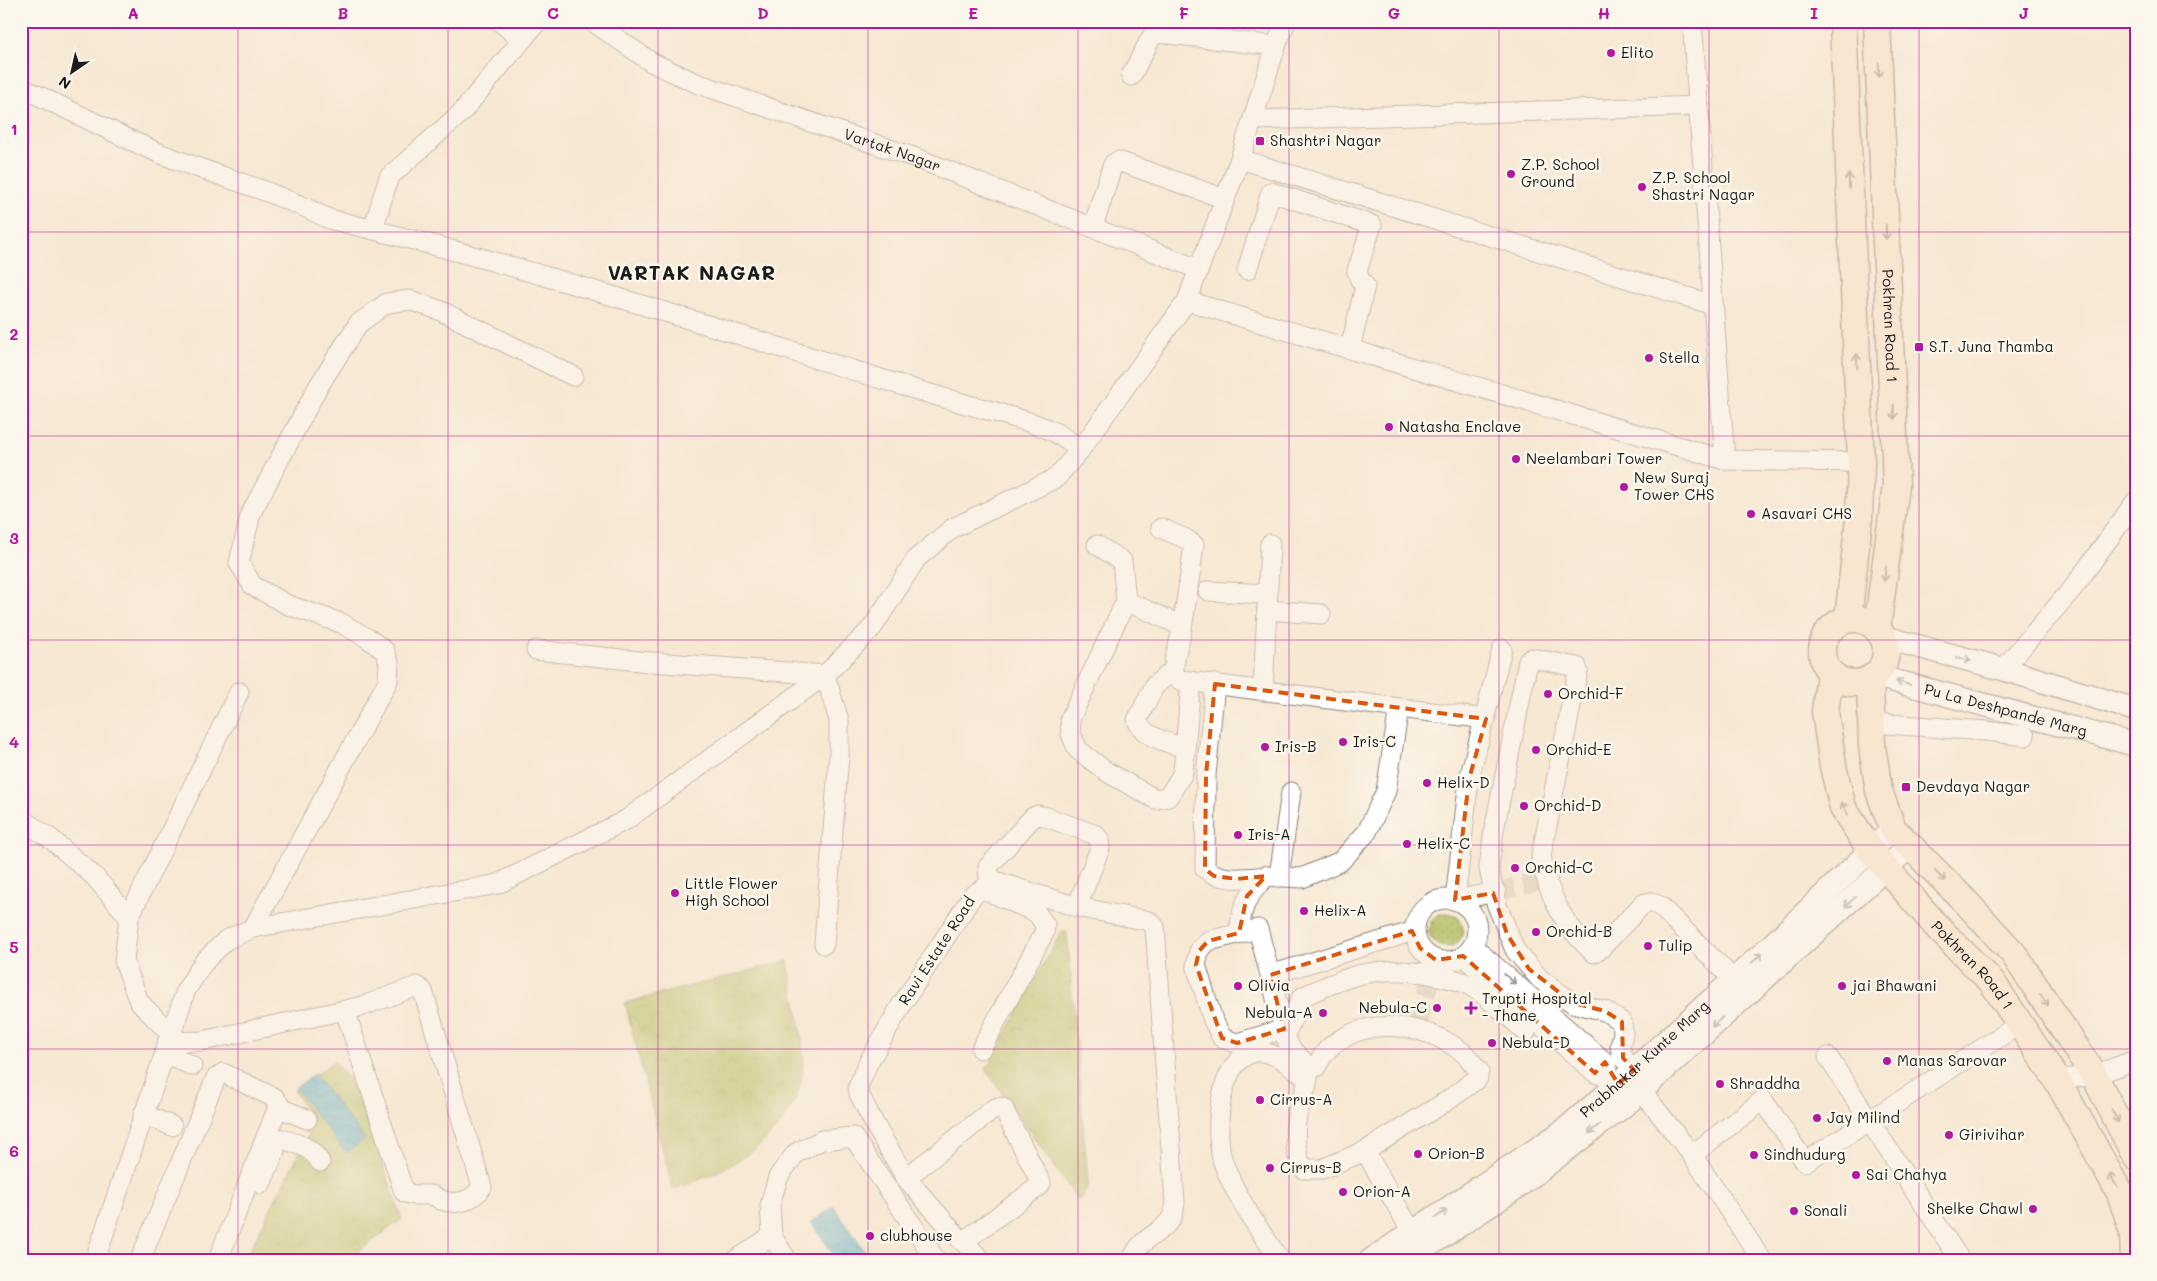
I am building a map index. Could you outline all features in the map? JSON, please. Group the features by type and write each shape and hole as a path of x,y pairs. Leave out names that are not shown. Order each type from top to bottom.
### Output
{"main road":[{"path":"1843,21 1861,462 1859,519 1848,619"},
{"name":"Pokhran Road 1","path":"1877,21 1896,485 1880,633"},
{"path":"1848,619 1859,619 1869,622 1880,633 1886,647 1886,658 1882,668 1873,678 1856,684 1845,683 1835,678 1822,660 1821,649 1830,629 1848,619"},
{"name":"Pokhran Road 1","path":"1830,673 1825,712 1833,766 1843,808 1878,860 1939,929 1992,982 2057,1080 2120,1193 2133,1232 2134,1260"},
{"path":"1873,678 1872,746 1879,791 1902,838 1964,900 2013,953 2094,1075 2136,1157"}],"street":[{"path":"499,21 522,40"},
{"path":"373,229 389,177 461,114 538,21"},
{"name":"Vartak Nagar","path":"592,21 650,62 696,83 916,158 1198,269"},
{"path":"95,1260 186,990 203,963 226,940 253,928 498,884 626,820 825,675 872,628 917,558 953,528 1056,478 1080,450 1188,301 1198,269 1254,120 1276,46 1286,21"},
{"path":"1692,21 1725,460"},
{"path":"1131,76 1152,36 1160,33 1276,46"},
{"path":"21,88 62,105 160,153 302,205 329,219 373,229 736,333 909,388 1045,426 1070,440 1080,450"},
{"path":"1254,120 1699,106"},
{"path":"1240,159 1714,305"},
{"path":"1093,227 1113,164 1118,161 1225,199"},
{"path":"1247,270 1278,170"},
{"path":"1271,192 1372,225"},
{"path":"1350,349 1365,286 1360,280 1357,270 1380,202"},
{"path":"253,928 388,681 389,663 385,651 368,638 341,623 288,605 253,586 239,564 251,513 318,387 358,324 388,303 410,300 439,310 573,376"},
{"path":"1188,301 1725,460 1861,462"},
{"path":"2002,669 2073,588 2136,501"},
{"path":"1161,528 1186,539 1194,545 1174,670 1174,676 1180,680 1486,719"},
{"path":"1263,691 1270,544"},
{"path":"1097,545 1122,561 1126,601 1070,719 1071,734 1078,750 1106,772 1155,799 1168,796 1183,774 1191,682"},
{"path":"1208,591 1321,614"},
{"path":"1126,601 1182,626"},
{"path":"1880,633 2136,710"},
{"path":"1455,900 1469,779 1486,719 1502,649"},
{"path":"536,650 639,661 825,675"},
{"path":"1617,1076 1623,1058 1620,1046 1623,1033 1622,1022 1605,1011 1574,1003 1529,969 1515,950 1507,934 1488,868 1528,661 1532,658 1577,667 1578,671 1541,856 1543,880 1554,902 1578,939 1597,951 1643,904 1651,902 1660,906 1740,987"},
{"path":"1174,670 1155,685 1137,720 1140,728 1147,734 1186,749"},
{"path":"824,944 839,755 839,720 825,675"},
{"name":"Pu La Deshpande Marg","path":"1873,678 2136,745"},
{"path":"1215,684 1206,775 1205,868 1214,876 1237,879 1302,878 1341,861 1367,832 1386,791 1399,708"},
{"path":"192,1066 167,1042 139,1002 124,961 129,917 239,692"},
{"path":"1872,723 1986,731 2025,736"},
{"path":"1239,934 1241,914 1247,896 1272,877 1291,792"},
{"path":"1077,907 1100,848 1099,839 1096,835 1044,816 1038,815 1033,817 988,868 989,879 1077,907 1150,922 1155,927 1175,1203 1172,1217 1164,1226 1147,1238 1136,1250 1132,1260"},
{"path":"21,819 51,839 94,876 129,917"},
{"name":"Prabhakar Kunte Marg","path":"1371,1260 1414,1247 1562,1132 1617,1076 1740,987 1902,838"},
{"name":"Ravi Estate Road","path":"982,1049 1044,933 1045,925 1038,913 983,889 973,895 968,902 902,1004 859,1080 859,1094 906,1178 982,1260"},
{"path":"1455,900 1494,892"},
{"path":"1445,898 1464,904 1476,919 1477,938 1468,952 1454,960 1434,966 1420,948 1414,930 1420,912 1427,905 1445,898"},
{"path":"1258,929 1270,975 1284,1029 1237,1043 1222,1038 1213,1020 1196,965 1198,951 1208,941 1258,929"},
{"path":"1270,975 1414,930"},
{"path":"1468,952 1617,1076 1692,1155 1752,1256"},
{"path":"1280,1260 1244,1205 1223,1163 1218,1123 1222,1090 1234,1068 1245,1056 1261,1052 1277,1057 1308,1078 1307,1086 1298,1109 1296,1128 1298,1162 1304,1168 1322,1169 1365,1151 1447,1101 1478,1074 1462,1052 1438,1037 1417,1026 1393,1025 1365,1030 1343,1038 1327,1050 1316,1067 1310,1068 1290,1048 1285,1035 1302,997 1334,982 1372,971 1412,971 1451,978 1473,987 1526,1032"},
{"path":"167,1042 197,1042 363,1006 417,986 424,991 482,1187 475,1196 457,1203 441,1200 432,1195 412,1196 404,1192 345,1010"},
{"path":"1692,1155 1763,1100 1805,1162 2020,1024"},
{"path":"1828,1057 1960,1260"},
{"path":"2057,1080 2094,1075 2136,1060"},
{"path":"140,1260 216,1078 223,1073 275,1098 279,1104 271,1143 220,1254"},
{"path":"906,1178 995,1108 1000,1106 1002,1108 1041,1183 964,1242"},
{"path":"277,1107 307,1120"},
{"path":"143,1114 172,1126"},
{"path":"787,1260 772,1236 770,1205 778,1176 796,1153 822,1140 853,1137 936,1260"},
{"path":"271,1143 298,1143 315,1153 320,1162"},
{"path":"1365,1151 1414,1247"},
{"path":"736,1260 772,1236"}],"highlighted area":[{"path":"1215,684 1486,719 1469,779 1455,900 1493,893 1507,934 1529,969 1573,1003 1605,1011 1622,1022 1623,1058 1634,1070 1618,1084 1605,1062 1595,1073 1463,956 1436,960 1420,948 1412,931 1270,975 1284,1029 1237,1043 1222,1038 1196,965 1199,951 1208,941 1239,933 1247,896 1266,876 1237,879 1214,876 1205,869 1206,775"}],"green space":[{"path":"1446,913 1458,918 1463,930 1458,942 1446,947 1434,942 1429,930 1434,918"},
{"path":"1061,932 1067,933 1088,1183 1084,1195 1078,1200 986,1070"},
{"path":"788,961 803,1055 801,1081 793,1104 780,1125 762,1143 742,1158 697,1181 673,1189 625,1003"},
{"path":"334,1061 357,1091 402,1219 347,1260 245,1260 314,1123 294,1091"}],"water":[{"path":"314,1074 365,1139 346,1153 295,1088"},
{"path":"834,1207 865,1251 851,1260 837,1260 811,1222"}],"tunnel":[{"path":"1496,892 1541,880"},
{"path":"1418,1023 1432,973"}],"place":[{"name":"Elito","path":"1611,53"},
{"name":"Shashtri Nagar","path":"1260,141"},
{"name":"Z.P. School Ground","path":"1511,174"},
{"name":"Z.P. School Shastri Nagar","path":"1642,187"},
{"name":"S.T. Juna Thamba","path":"1919,347"},
{"name":"Stella","path":"1649,358"},
{"name":"Natasha Enclave","path":"1389,427"},
{"name":"Neelambari Tower","path":"1516,459"},
{"name":"New Suraj Tower CHS","path":"1624,487"},
{"name":"Asavari CHS","path":"1751,514"},
{"name":"Orchid-F","path":"1548,694"},
{"name":"Iris-C","path":"1343,742"},
{"name":"Iris-B","path":"1265,747"},
{"name":"Orchid-E","path":"1536,750"},
{"name":"Helix-D","path":"1427,783"},
{"name":"Devdaya Nagar","path":"1906,787"},
{"name":"Orchid-D","path":"1524,806"},
{"name":"Iris-A","path":"1238,835"},
{"name":"Helix-C","path":"1407,844"},
{"name":"Orchid-C","path":"1515,868"},
{"name":"Little Flower High School","path":"675,893"},
{"name":"Helix-A","path":"1304,911"},
{"name":"Orchid-B","path":"1536,932"},
{"name":"Tulip","path":"1648,946"},
{"name":"Olivia","path":"1238,986"},
{"name":"jai Bhawani","path":"1842,986"},
{"name":"Nebula-C","path":"1437,1008"},
{"name":"Trupti Hospital - Thane","path":"1471,1008"},
{"name":"Nebula-A","path":"1323,1013"},
{"name":"Nebula-D","path":"1492,1043"},
{"name":"Manas Sarovar","path":"1887,1061"},
{"name":"Shraddha","path":"1720,1084"},
{"name":"Cirrus-A","path":"1260,1100"},
{"name":"Jay Milind","path":"1817,1118"},
{"name":"Girivihar","path":"1949,1135"},
{"name":"Orion-B","path":"1418,1154"},
{"name":"Sindhudurg","path":"1754,1155"},
{"name":"Cirrus-B","path":"1270,1168"},
{"name":"Sai Chahya","path":"1856,1175"},
{"name":"Orion-A","path":"1343,1192"},
{"name":"Shelke Chawl","path":"2033,1209"},
{"name":"Sonali","path":"1794,1211"},
{"name":"clubhouse","path":"870,1236"}],"district":[{"name":"VARTAK NAGAR","path":"692,273"}]}
